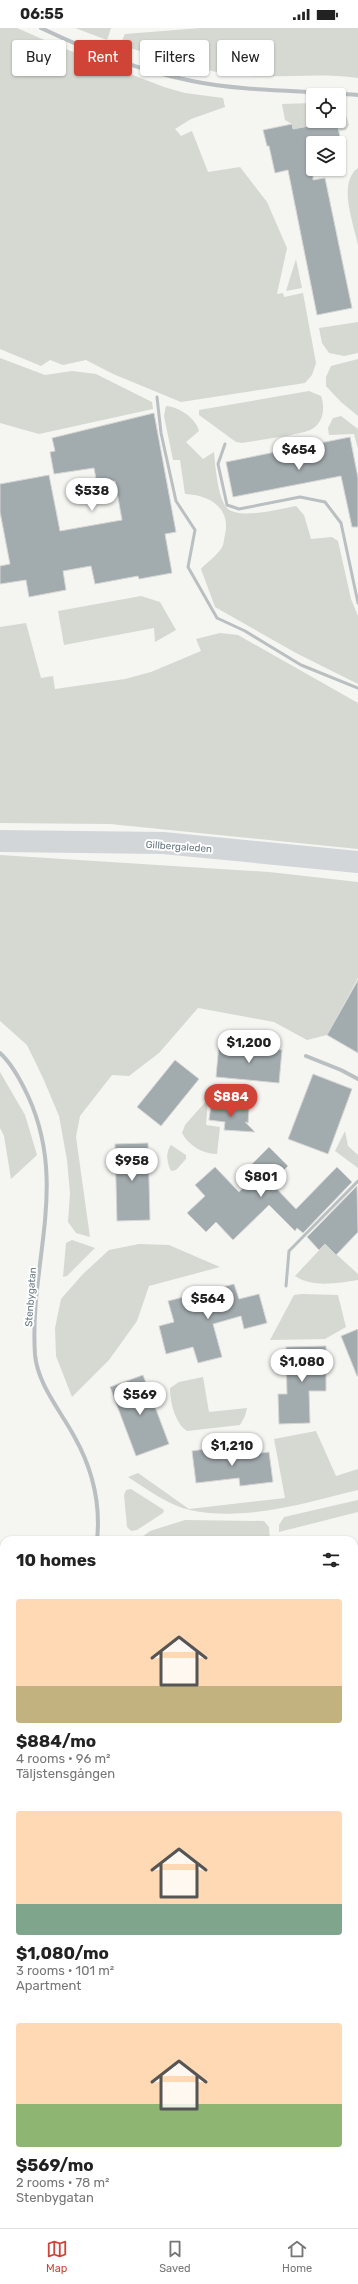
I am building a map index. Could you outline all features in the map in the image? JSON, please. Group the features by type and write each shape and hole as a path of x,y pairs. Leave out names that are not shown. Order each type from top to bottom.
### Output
{"main road":[{"name":"Gillbergaleden","path":"0,841 163,843 358,862"}],"street":[{"path":"41,28 103,54 151,71 193,82 243,88 358,95"},
{"name":"Stenbygatan","path":"0,1053 21,1081 40,1125 47,1163 48,1200 34,1316 36,1356 42,1381 74,1436 92,1474 97,1507 97,1536"},
{"path":"306,1056 358,1080"}],"lane":[{"path":"156,397 161,433 176,501 195,530 188,566 217,618 245,631 301,666 358,688"},
{"path":"225,444 218,464 227,505 239,509 300,497 325,502 341,523 358,603"},
{"path":"286,1286 289,1251 358,1181"}],"shaded area":[{"path":"0,28 17,28 44,40 12,40 12,76 66,76 66,49 74,52 74,76 132,76 132,75 164,87 185,93 223,98 225,107 191,119 175,129 181,136 192,131 208,172 240,167 267,202 287,248 277,294 283,293 284,297 303,293 316,363 312,375 305,383 181,402 113,374 86,360 63,365 50,360 41,366 0,349"},
{"path":"75,28 111,28 107,40"},
{"path":"201,28 358,28 358,78 343,76 274,76 274,40 217,40 217,72 209,70 209,40 140,40 140,51 132,49 132,40 122,40 125,34"},
{"path":"306,103 306,126 293,129 292,124 285,120 282,104"},
{"path":"346,115 349,125 346,130 339,131 338,128 346,128"},
{"path":"358,168 358,245 351,215 348,193 352,175"},
{"path":"296,259 302,288 286,291"},
{"path":"358,322 358,353 344,356 329,353 322,343 319,328"},
{"path":"0,358 45,375 72,371 96,374 152,402 153,409 39,434 0,423"},
{"path":"358,359 358,416 341,402 326,386 326,377 331,366"},
{"path":"309,391 321,396 323,405 322,414 316,426 312,429 299,433 242,443 236,442 199,415 199,410"},
{"path":"166,406 176,408 186,414 197,426 199,431 186,442 203,459 214,452 219,490 227,508 241,513 260,513 296,506 304,515 311,539 332,537 338,541 351,599 358,616 358,684 296,653 215,607 201,569 218,553 223,546 226,526 225,517 222,510 210,500 203,497 185,494 180,460 173,460 164,416"},
{"path":"341,416 358,429 358,449 354,434 329,435 328,428 333,418"},
{"path":"141,596 160,602 176,630 155,642 154,628 64,645 58,611"},
{"path":"26,623 41,678 53,676 55,689 125,679 151,672 201,651 196,639 220,633 238,635 358,703 358,849 110,824 0,823 0,627"},
{"path":"0,855 269,872 358,882 358,978 327,1035 307,1040 274,1022 198,1008 159,1053 129,1076 112,1075 80,1116 76,1137 90,1237 76,1233 68,1222 70,1193 67,1160 59,1116 27,1045 0,1021"},
{"path":"0,1072 25,1115 37,1155 11,1179 4,1136 0,1128"},
{"path":"208,1099 206,1125 220,1127 217,1154 207,1153 192,1145 182,1133 185,1125"},
{"path":"345,1131 348,1146 358,1155 358,1168 335,1151"},
{"path":"171,1145 186,1155 186,1159 176,1170 171,1171 167,1158"},
{"path":"72,1240 95,1248 67,1276 63,1277 66,1243"},
{"path":"139,1244 169,1245 220,1267 149,1286 137,1321 109,1360 72,1397 56,1356 55,1328 61,1299 83,1274 109,1250"},
{"path":"325,1244 358,1274 358,1280 326,1284 302,1280 295,1276"},
{"path":"294,1295 338,1295 346,1327 325,1339 270,1340"},
{"path":"203,1377 209,1412 247,1408 240,1425 187,1431 179,1423 172,1406 170,1388 179,1382"},
{"path":"316,1431 336,1476 358,1469 358,1490 275,1509 232,1514 211,1513 182,1508 158,1496 128,1477 138,1473 189,1509 285,1498 274,1439"},
{"path":"131,1489 164,1510 163,1513 137,1530 131,1531 127,1527 124,1495 126,1490"},
{"path":"358,1500 358,1512 279,1532 279,1525 284,1517"},
{"path":"185,1520 264,1521 269,1527 270,1536 143,1536 150,1531"}],"building":[{"path":"292,124 293,129 306,127 306,128 338,128 340,136 306,136 306,176 313,176 313,180 325,178 352,308 317,315 288,170 275,173 269,146 267,146 263,130"},
{"path":"154,413 176,532 165,534 172,573 139,579 138,576 95,584 91,566 63,571 66,590 29,597 26,580 0,584 0,566 10,564 0,512 0,484 49,475 60,531 122,520 115,481 97,484 94,468 54,474 50,452 55,451 52,438"},
{"path":"350,437 358,478 358,527 352,527 341,476 233,497 226,462"},
{"path":"358,980 358,1053 327,1035"},
{"path":"219,1044 282,1050 279,1083 216,1077"},
{"path":"175,1060 199,1079 161,1126 137,1107"},
{"path":"313,1074 352,1089 328,1154 288,1139"},
{"path":"226,1103 230,1107 249,1109 248,1123 245,1122 255,1132 224,1130 225,1122 209,1120 211,1105 226,1106"},
{"path":"148,1143 150,1220 117,1221 115,1144"},
{"path":"269,1147 288,1166 271,1183 296,1209 337,1167 352,1182 303,1233 297,1228 295,1231 269,1205 233,1240 216,1222 206,1232 187,1213 205,1196 195,1185 215,1167 239,1192 257,1173 250,1166"},
{"path":"357,1186 358,1232 336,1255 325,1244 319,1250 307,1237"},
{"path":"234,1284 239,1299 259,1294 267,1323 244,1329 241,1316 213,1324 222,1357 198,1363 193,1347 166,1354 159,1326 174,1322 168,1301"},
{"path":"358,1329 358,1376 357,1376 341,1336"},
{"path":"326,1346 326,1391 309,1391 310,1423 279,1424 278,1394 287,1394 286,1347"},
{"path":"143,1375 169,1444 136,1456 110,1387"},
{"path":"212,1448 213,1452 238,1449 239,1456 269,1452 273,1482 240,1486 239,1478 196,1483 192,1451"}]}
